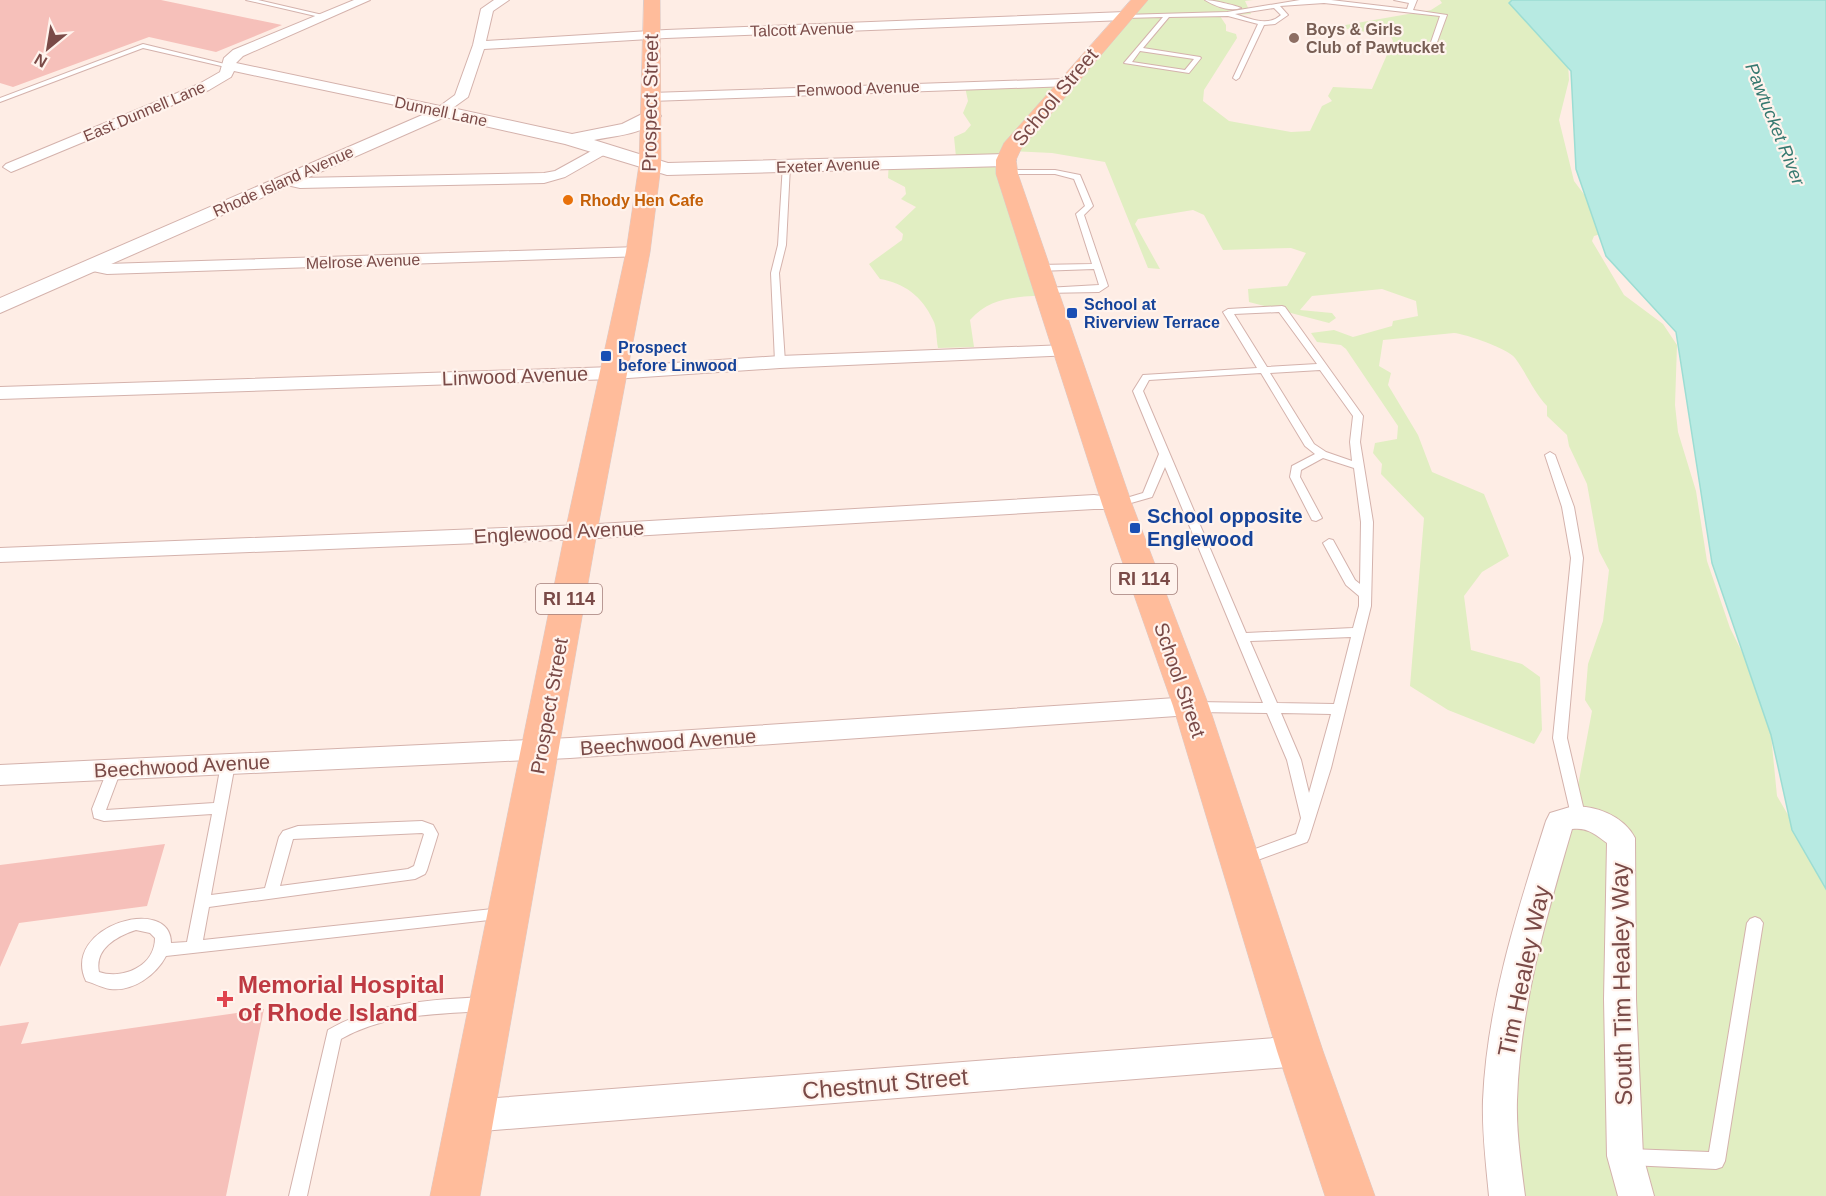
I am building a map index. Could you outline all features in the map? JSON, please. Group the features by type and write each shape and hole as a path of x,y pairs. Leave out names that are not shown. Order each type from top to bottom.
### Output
{"main road":[{"name":"Prospect Street","path":"455,1196 581,532 638,252 650,165 652,0"},
{"name":"School Street","path":"1144,11 1065,83 1011,147 1006,166 1117,504 1191,706 1300,1051 1350,1196"}],"street":[{"name":"East Dunnell Lane","path":"11,167 204,87 225,74 230,66 231,58 238,53 364,0"},
{"name":"Rhode Island Avenue","path":"0,306 443,111 461,97 479,45 487,9 503,0"},
{"name":"Talcott Avenue","path":"479,45 1144,11"},
{"name":"Dunnell Lane","path":"230,66 570,139 650,165"},
{"name":"Fenwood Avenue","path":"651,107 940,85 1065,83"},
{"path":"570,139 627,128 651,107"},
{"path":"284,180 300,183 544,178 560,174 604,149"},
{"name":"Exeter Avenue","path":"650,165 667,169 786,166 1006,166"},
{"name":"Melrose Avenue","path":"89,265 107,269 638,252"},
{"name":"Linwood Avenue","path":"0,393 613,373 780,362 1066,351"},
{"name":"Englewood Avenue","path":"0,555 581,532 1094,502 1117,504"},
{"name":"Beechwood Avenue","path":"0,775 541,750 1191,706"},
{"name":"South Tim Healey Way","path":"1569,818 1596,819 1621,838 1620,999 1625,1156 1635,1196"},
{"name":"Tim Healey Way","path":"1507,1196 1500,1101 1507,1024 1545,870 1569,818"},
{"name":"Chestnut Street","path":"470,1116 1300,1051"}],"lane":[{"path":"249,0 324,16"},
{"path":"1208,0 1225,7 1240,8 1271,0"},
{"path":"1397,0 1413,1 1409,11"},
{"path":"1138,49 1198,58 1187,72 1127,63 1138,49 1144,11 1227,14 1324,1 1444,15 1433,45"},
{"path":"1227,14 1261,24 1272,23 1285,15 1276,6"},
{"path":"1236,78 1261,24"},
{"path":"0,100 143,46 230,66"},
{"path":"780,362 775,273 782,245 786,166"},
{"path":"1006,166 1077,177 1089,206 1080,214 1104,286 1099,289 1042,280"},
{"path":"1042,280 1097,266"},
{"path":"1240,860 1302,838 1359,632 1365,594 1367,522 1355,442 1358,416 1282,309 1228,312 1310,446 1322,454 1358,466"},
{"path":"1308,819 1294,760 1138,391 1146,377 1323,367"},
{"path":"1316,518 1295,477 1296,468 1322,454"},
{"path":"1117,504 1148,495 1164,455"},
{"path":"1550,455 1568,507 1577,558 1560,738 1569,818"},
{"path":"1329,543 1350,582 1365,594"},
{"path":"1242,637 1359,632"},
{"path":"1191,706 1339,709"},
{"path":"194,948 228,764"},
{"path":"114,770 99,809 99,814 104,816 219,808"},
{"path":"202,902 410,875 420,870 431,834 429,829 422,827 298,832 288,835 284,841 272,892"},
{"path":"163,950 165,940 156,927 147,924 130,925 102,940 94,950 89,968 93,976 100,981 123,982 148,969 163,950 509,914"},
{"path":"1625,1156 1716,1161 1755,923"},
{"path":"298,1196 334,1035 346,1026 410,1009 492,1004"}],"green space":[{"path":"1140,0 1253,0 1245,1 1251,14 1220,16 1226,25 1226,31 1236,34 1237,38 1204,90 1203,101 1229,121 1291,132 1310,131 1322,106 1332,101 1328,96 1333,87 1372,89 1393,41 1386,35 1334,27 1431,10 1442,3 1440,0 1527,0 1568,63 1569,80 1559,120 1574,181 1586,197 1601,234 1594,236 1592,241 1624,295 1663,324 1677,345 1675,405 1678,432 1696,491 1707,561 1730,628 1757,682 1771,735 1777,796 1826,880 1826,1196 1515,1196 1513,1031 1574,807 1592,711 1585,700 1588,664 1603,621 1609,570 1599,551 1587,484 1569,446 1567,435 1547,416 1547,406 1511,354 1487,342 1454,333 1383,340 1379,366 1391,373 1388,385 1418,435 1432,472 1484,494 1509,556 1482,572 1464,596 1471,650 1522,664 1540,677 1542,730 1534,744 1448,710 1410,686 1424,518 1381,474 1382,464 1373,453 1375,443 1397,439 1398,426 1346,349 1341,345 1317,342 1311,333 1334,330 1353,337 1392,326 1393,321 1418,316 1416,301 1382,289 1312,296 1300,310 1332,313 1336,318 1329,323 1249,302 1248,289 1287,286 1306,253 1291,248 1223,250 1204,215 1193,210 1138,219 1135,224 1160,269 1148,268 1105,162 1052,153 1012,151 1008,156 1050,295 1007,299 978,312 970,320 974,347 938,348 934,323 923,304 904,287 880,279 869,264 902,240 903,234 895,227 916,207 901,199 906,194 905,187 888,178 889,161 956,157 954,137 965,132 971,125 963,113 968,101 964,82 1064,79"}],"water":[{"name":"Pawtucket River","path":"1512,0 1826,0 1826,889 1792,830 1771,735 1712,563 1676,332 1606,256 1576,169 1571,71 1509,3"}],"building":[{"path":"0,0 161,0 282,25 216,52 149,37 13,87 0,83"},
{"path":"165,844 147,906 19,923 0,967 0,865"},
{"path":"264,1009 226,1196 0,1196 0,1026 29,1022 21,1044"}],"place":[{"name":"Boys & Girls Club of Pawtucket","path":"1294,38"},
{"name":"Rhody Hen Cafe","path":"568,200"},
{"name":"School at Riverview Terrace","path":"1072,313"},
{"name":"Prospect before Linwood","path":"606,356"},
{"name":"School opposite Englewood","path":"1135,528"},
{"name":"Memorial Hospital of Rhode Island","path":"225,999"}]}
